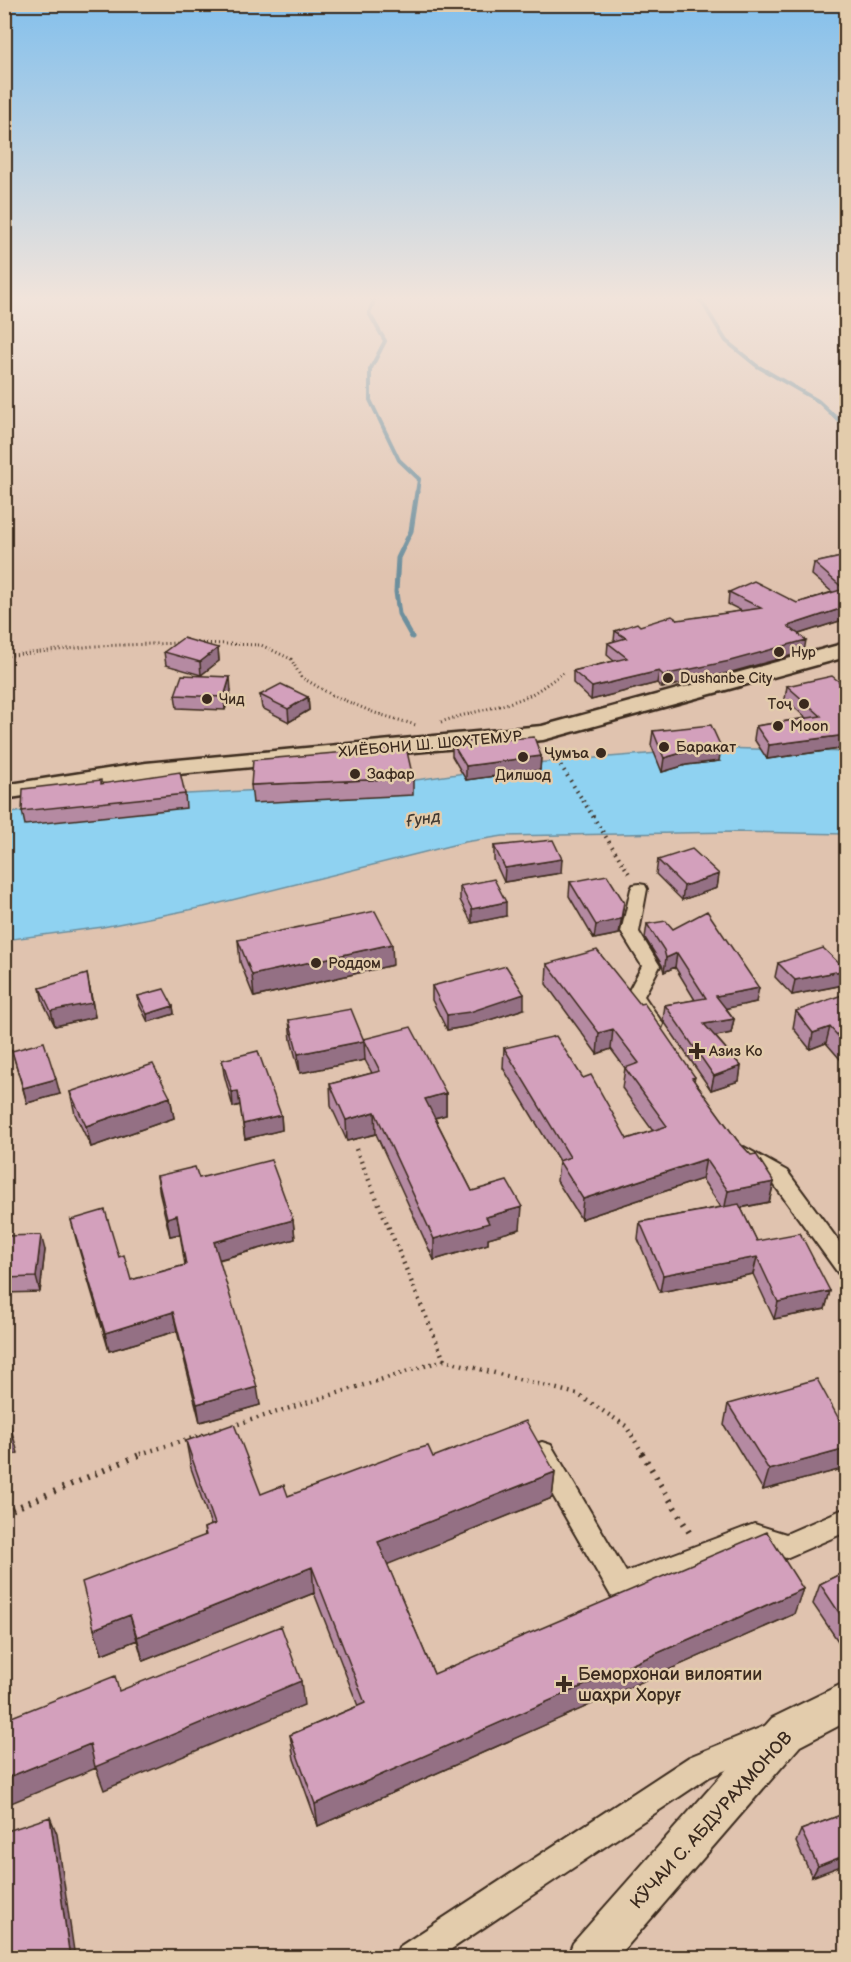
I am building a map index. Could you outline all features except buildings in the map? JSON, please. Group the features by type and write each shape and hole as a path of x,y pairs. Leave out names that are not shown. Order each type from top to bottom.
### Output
{"main road":[{"name":"ХИЁБОНИ Ш. ШОҲТЕМУР","path":"4,792 146,770 543,733 846,651"}],"street":[{"path":"639,889 630,932 651,966 635,996 662,1036"},
{"path":"735,1144 742,1154 780,1177 846,1267"},
{"path":"530,1432 620,1587 754,1536 786,1546 846,1520"},
{"name":"КӮЧАИ С. АБДУРАҲМОНОВ","path":"588,1958 786,1732 846,1701"},
{"path":"410,1958 699,1767 786,1732"}],"path":[{"path":"4,656 131,643 261,645 291,659 301,677 332,695 375,713 426,728"},
{"path":"436,724 529,695 564,673"},
{"path":"549,746 639,889"},
{"path":"356,1149 444,1360"},
{"path":"4,1513 143,1454 444,1360 577,1394 626,1426 703,1555"}],"water":[{"name":"Ғунд","path":"721,748 846,752 846,834 735,832 503,836 465,842 204,907 103,927 5,940 5,814 66,804 168,795 395,783 534,763"}],"waterway":[{"path":"370,390 370,400 399,460 419,479 417,493"},
{"path":"798,390 818,401 846,427"},
{"path":"412,637 399,614 396,592 398,558 411,531 417,492"}],"place":[{"name":"Нур","path":"779,652"},
{"name":"Dushanbe City","path":"668,678"},
{"name":"Чид","path":"207,699"},
{"name":"Тоҷ","path":"804,704"},
{"name":"Moon","path":"778,726"},
{"name":"Баракат","path":"664,747"},
{"name":"Ҷумъа","path":"601,753"},
{"name":"Дилшод","path":"523,757"},
{"name":"Зафар","path":"355,774"},
{"name":"Роддом","path":"316,963"},
{"name":"Азиз Ко","path":"697,1051"},
{"name":"Беморхонаи вилоятии шаҳри Хоруғ","path":"564,1684"}]}
